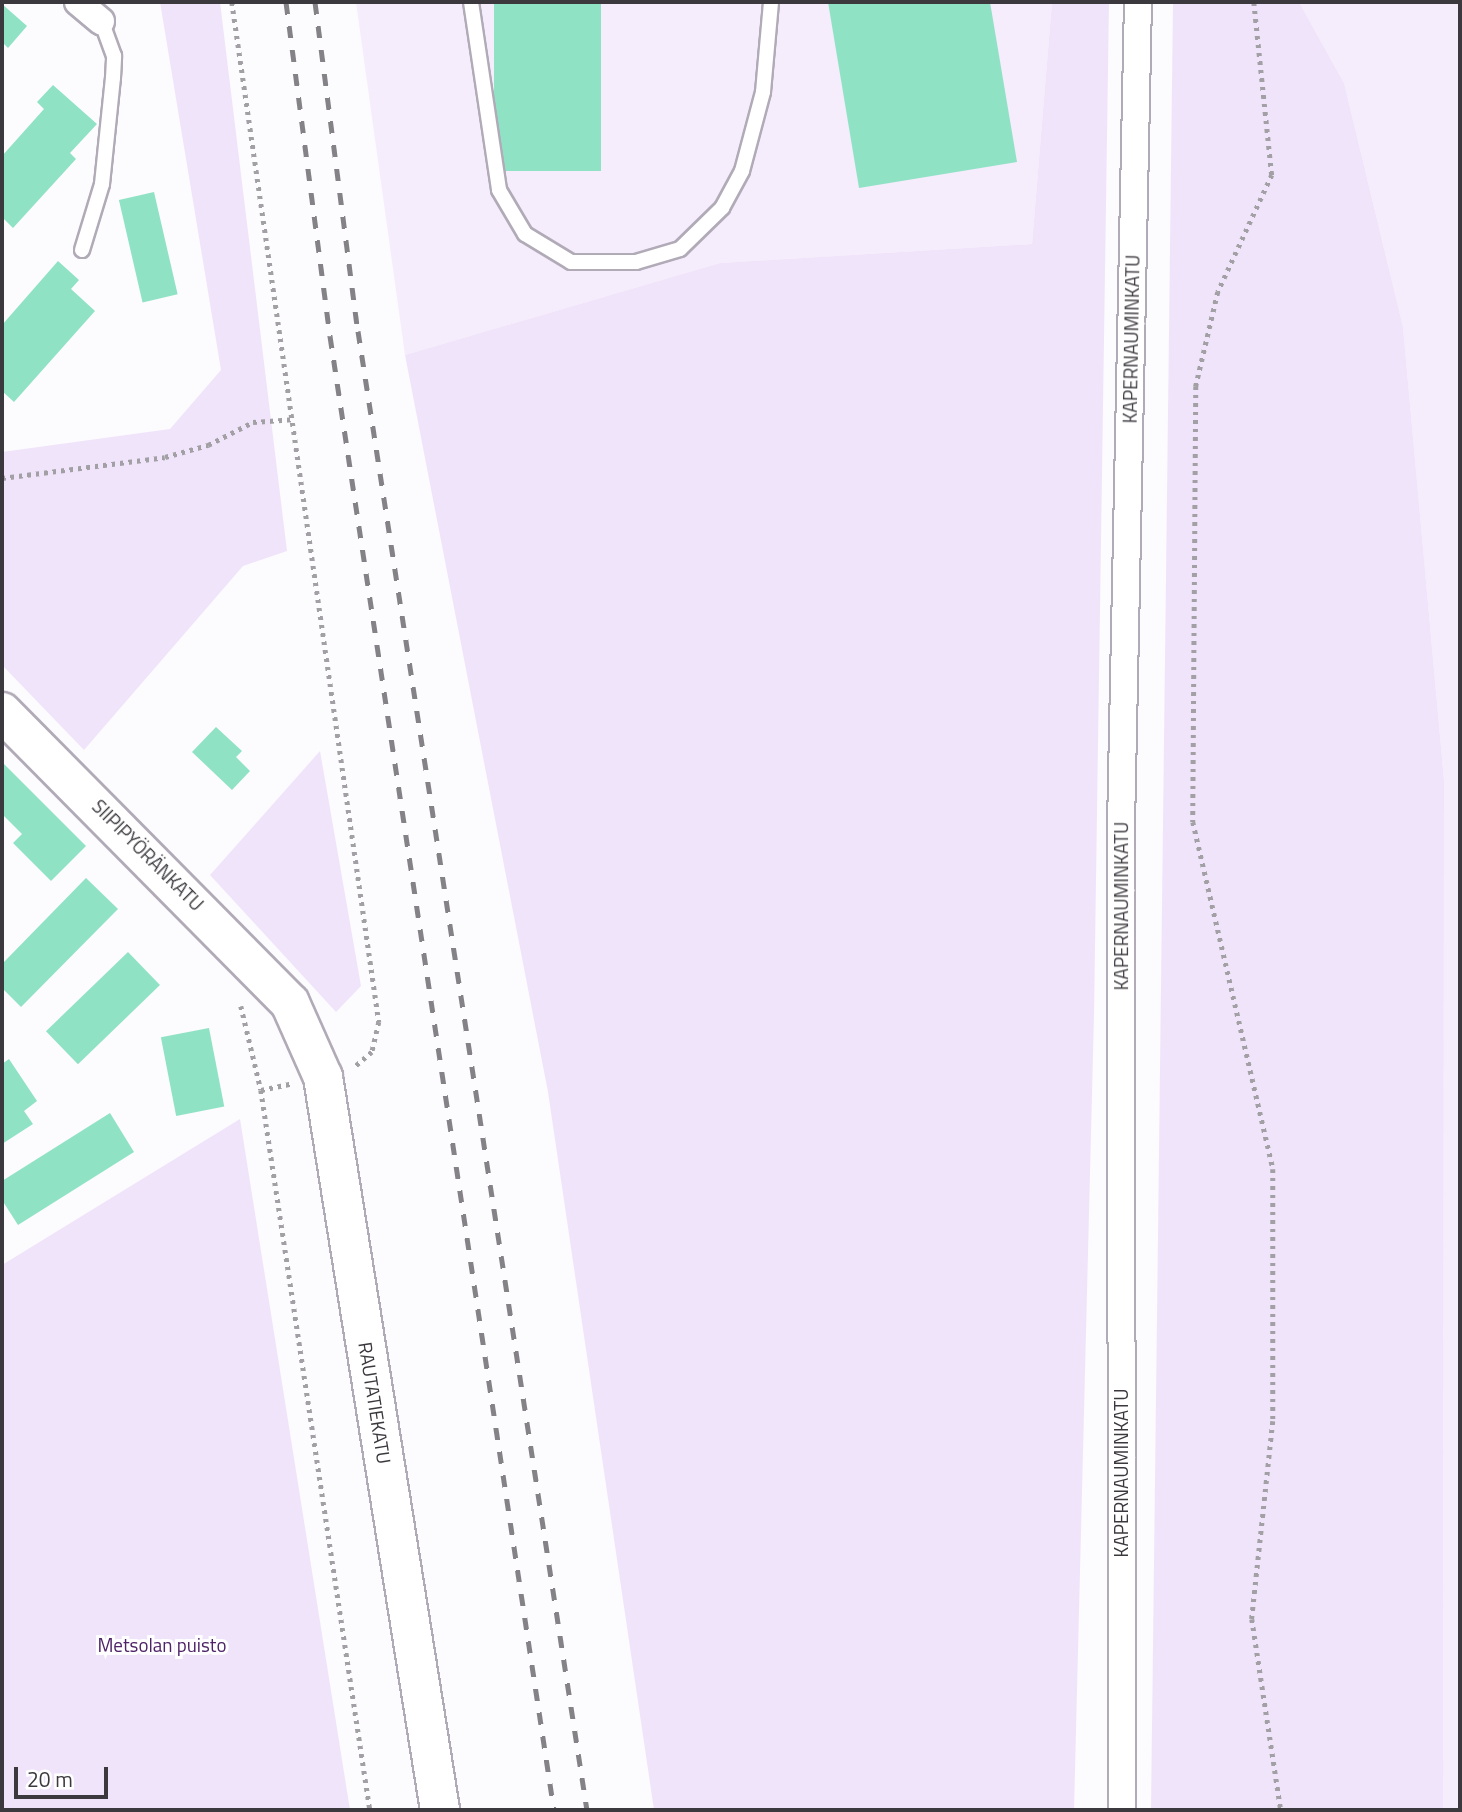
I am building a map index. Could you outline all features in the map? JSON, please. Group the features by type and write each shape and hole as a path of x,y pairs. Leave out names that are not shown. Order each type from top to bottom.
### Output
{"street":[{"path":"78,2 101,21"},
{"name":"KAPERNAUMINKATU","path":"1122,1810 1121,826 1138,2"},
{"name":"SIIPIPYÖRÄNKATU","path":"2,712 290,1003"},
{"name":"RAUTATIEKATU","path":"290,1003 323,1077 440,1810"}],"lane":[{"path":"471,2 499,190 526,234 571,262 636,262 680,249 722,208 735,183 763,92 771,2"},
{"path":"82,250 102,184 113,78 114,56 101,21"}],"path":[{"path":"232,2 379,1022 372,1052 349,1071"},
{"path":"1254,2 1272,175 1218,292 1196,386 1193,822 1273,1169 1273,1420 1252,1619 1281,1810"},
{"path":"2,478 165,457 208,445 253,422 292,419"},
{"path":"240,1001 261,1090 370,1810"}],"shaded area":[{"path":"356,2 1052,2 1032,244 720,263 405,355"},
{"path":"1299,2 1460,2 1460,1810 1443,1810 1444,780 1403,327 1344,83"}],"green space":[{"path":"160,2 220,2 287,551 243,566 84,750 2,665 2,452 170,429 221,370"},
{"path":"1052,2 1109,2 1094,1015 1074,1810 654,1810 548,1092 405,355 720,263 1032,244"},
{"path":"1173,2 1299,2 1344,83 1403,327 1444,780 1443,1810 1151,1810"},
{"path":"320,751 361,986 336,1012 210,875"},
{"name":"Metsolan puisto","path":"240,1119 350,1810 2,1810 2,1265"}],"building":[{"path":"494,2 601,2 601,171 494,171"},
{"path":"828,2 990,2 1017,162 859,188"},
{"path":"2,4 27,26 8,48 2,42"},
{"path":"53,85 97,124 70,153 76,159 13,228 2,217 2,156 44,109 37,102"},
{"path":"154,192 178,294 143,302 119,200"},
{"path":"58,261 79,280 71,289 95,311 14,402 2,391 2,325"},
{"path":"216,727 242,751 236,757 250,771 232,790 192,752"},
{"path":"2,762 86,846 51,881 13,843 22,834 2,814"},
{"path":"86,878 118,909 21,1007 2,988 2,964"},
{"path":"128,952 160,985 78,1064 46,1031"},
{"path":"209,1028 224,1107 176,1116 161,1037"},
{"path":"9,1059 37,1101 24,1111 33,1124 2,1144 2,1064"},
{"path":"110,1113 134,1152 18,1225 2,1200 2,1181"}],"railway":[{"path":"286,2 330,336 554,1810"},
{"path":"315,2 358,331 587,1810"}]}
